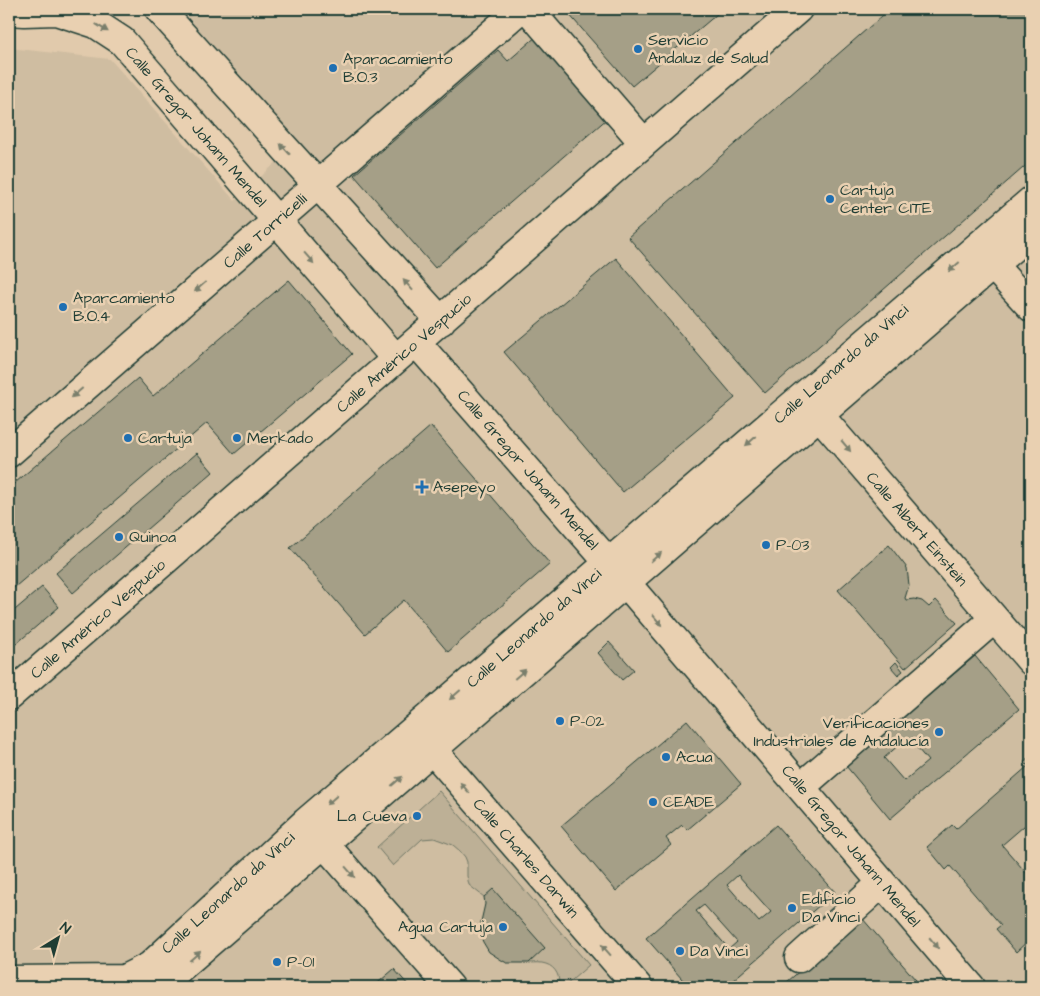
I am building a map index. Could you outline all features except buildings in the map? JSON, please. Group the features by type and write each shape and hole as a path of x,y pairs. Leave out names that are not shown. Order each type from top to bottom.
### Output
{"street":[{"path":"159,9 441,321"},
{"name":"Calle Torricelli","path":"9,453 520,9"},
{"path":"528,9 644,143"},
{"name":"Calle Américo Vespucio","path":"9,696 798,9"},
{"path":"9,11 59,10"},
{"name":"Calle Gregor Johann Mendel","path":"59,10 96,24 122,41 277,221 406,350 617,573 971,987"},
{"name":"Calle Leonardo da Vinci","path":"9,980 127,983 150,966 306,822 414,730 617,573 985,256 1031,201"},
{"name":"Calle Leonardo da Vinci","path":"985,256 1031,232"},
{"path":"985,256 1031,307"},
{"name":"Calle Albert Einstein","path":"811,406 1031,662"},
{"name":"Calle Leonardo da Vinci","path":"158,987 432,750 617,573"},
{"path":"801,787 994,618"},
{"name":"Calle Charles Darwin","path":"414,730 638,987"},
{"path":"306,822 450,987"},
{"path":"798,958 882,883"}],"shaded area":[{"path":"181,9 1031,9 1031,987 9,987 9,48 110,59 235,201 298,142"},
{"path":"439,791 589,965 564,987 558,987 557,973 550,965 529,963 493,890 484,897 469,885 465,857 453,845 434,838 422,839 393,866 377,847"}],"place":[{"name":"Servicio Andaluz de Salud","path":"638,49"},
{"name":"Aparacamiento B.O.3","path":"333,68"},
{"name":"Cartuja Center CITE","path":"830,199"},
{"name":"Aparcamiento B.O.4","path":"63,307"},
{"name":"Cartuja","path":"128,438"},
{"name":"Merkado","path":"237,438"},
{"name":"Asepeyo","path":"422,487"},
{"name":"Quinoa","path":"119,537"},
{"name":"P-03","path":"766,545"},
{"name":"P-02","path":"560,721"},
{"name":"Verificaciones Industriales de Andalucía","path":"939,732"},
{"name":"Acua","path":"666,757"},
{"name":"CEADE","path":"653,802"},
{"name":"La Cueva","path":"417,816"},
{"name":"Edificio Da Vinci","path":"792,908"},
{"name":"Agua Cartuja","path":"503,927"},
{"name":"Da Vinci","path":"680,951"},
{"name":"P-01","path":"277,962"}]}
